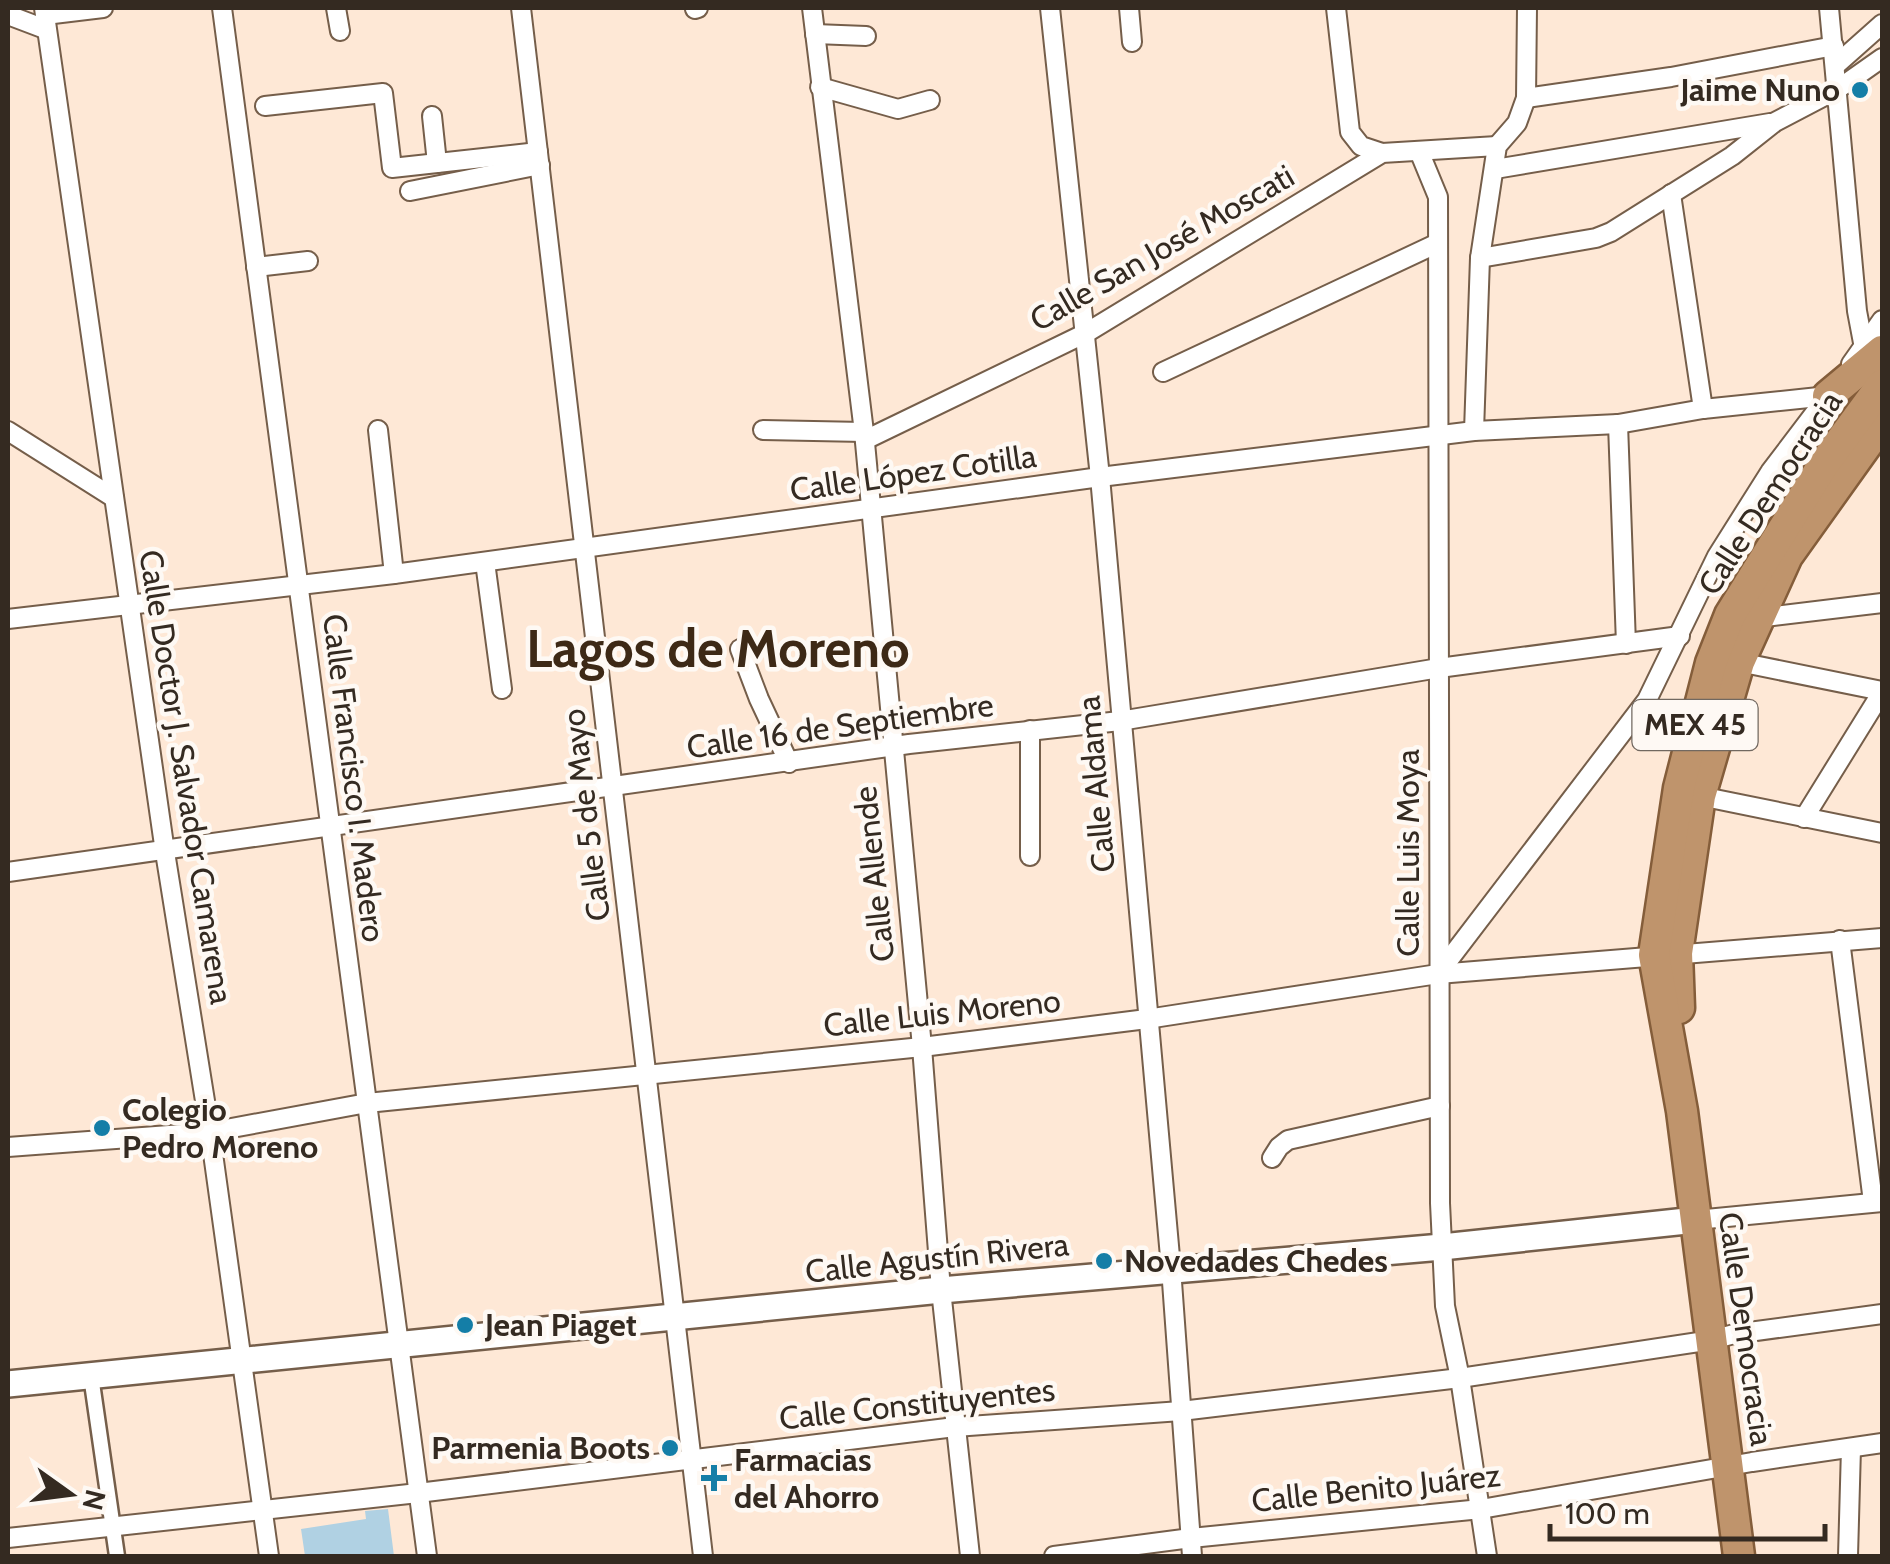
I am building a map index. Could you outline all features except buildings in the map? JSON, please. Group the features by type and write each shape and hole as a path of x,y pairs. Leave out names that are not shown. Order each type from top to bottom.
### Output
{"highway":[{"path":"1828,396 1873,349"},
{"name":"Calle Democracia","path":"1665,954 1700,796 1739,662 1787,556 1875,416 1882,385"},
{"name":"Calle Democracia","path":"1739,1556 1665,954 1679,788 1730,615 1823,465 1875,416"}],"main road":[{"name":"Calle Agustín Rivera","path":"8,1384 940,1290 1696,1220"}],"street":[{"path":"8,15 44,17 103,8"},
{"name":"Calle Francisco I. Madero","path":"222,8 426,1556"},
{"path":"336,8 340,31"},
{"name":"Calle 5 de Mayo","path":"521,8 704,1556"},
{"name":"Calle Allende","path":"812,8 865,436 922,1047 940,1290 970,1556"},
{"name":"Calle Aldama","path":"1050,8 1100,477 1192,1547"},
{"path":"1129,8 1132,42"},
{"path":"1336,8 1350,132 1362,146 1382,153"},
{"path":"1474,431 1480,258 1497,146 1518,123 1526,98 1527,8"},
{"path":"1829,8 1857,311 1873,349"},
{"name":"Calle Doctor J. Salvador Camarena","path":"44,17 269,1556"},
{"path":"1526,98 1835,56 1882,24"},
{"path":"815,34 866,36"},
{"path":"1480,258 1611,232 1732,156 1775,122 1838,90 1882,58"},
{"path":"820,87 898,108 930,100"},
{"path":"265,106 383,93 392,168 539,158"},
{"path":"432,116 436,163"},
{"path":"1495,169 1775,122"},
{"name":"Calle San José Moscati","path":"865,436 1086,333 1382,153 1497,146"},
{"name":"Calle Luis Moya","path":"1419,151 1438,197 1438,974 1444,1306 1460,1378 1488,1556"},
{"path":"410,191 539,158"},
{"path":"1671,194 1703,409"},
{"path":"1163,372 1438,243"},
{"path":"256,268 308,261"},
{"path":"1873,349 1882,320"},
{"path":"1438,974 1647,700 1717,556 1770,472 1828,396"},
{"name":"Calle López Cotilla","path":"8,619 394,574 1100,477 1474,431 1618,424 1703,409 1828,396"},
{"path":"1618,424 1626,644"},
{"path":"378,430 394,574"},
{"path":"763,430 865,436"},
{"path":"8,431 114,498"},
{"path":"486,562 502,689"},
{"path":"1756,618 1882,603"},
{"name":"Calle 16 de Septiembre","path":"8,872 892,746 1120,721 1439,668 1680,636"},
{"path":"740,649 758,699 790,763"},
{"path":"1739,662 1882,692 1804,818"},
{"path":"1030,730 1030,856"},
{"path":"1700,796 1882,833"},
{"name":"Calle Luis Moreno","path":"8,1147 210,1132 366,1104 922,1047 1146,1019 1438,974 1882,938"},
{"path":"1840,940 1878,1202"},
{"path":"1272,1158 1288,1140 1440,1106"},
{"name":"Calle Agustín Rivera","path":"1696,1220 1878,1202"},
{"name":"Calle Constituyentes","path":"8,1538 418,1494 954,1428 1182,1412 1460,1378 1882,1314"},
{"path":"91,1376 116,1556"},
{"name":"Calle Benito Juárez","path":"1054,1556 1192,1547 1480,1508 1882,1444"},
{"path":"1848,1556 1851,1448"}],"place":[{"name":"Jaime Nuno","path":"1860,90"},
{"name":"Colegio Pedro Moreno","path":"102,1128"},
{"name":"Novedades Chedes","path":"1104,1261"},
{"name":"Jean Piaget","path":"465,1325"},
{"name":"Parmenia Boots","path":"670,1448"},
{"name":"Farmacias del Ahorro","path":"714,1478"}],"district":[{"name":"Lagos de Moreno","path":"718,649"}]}
